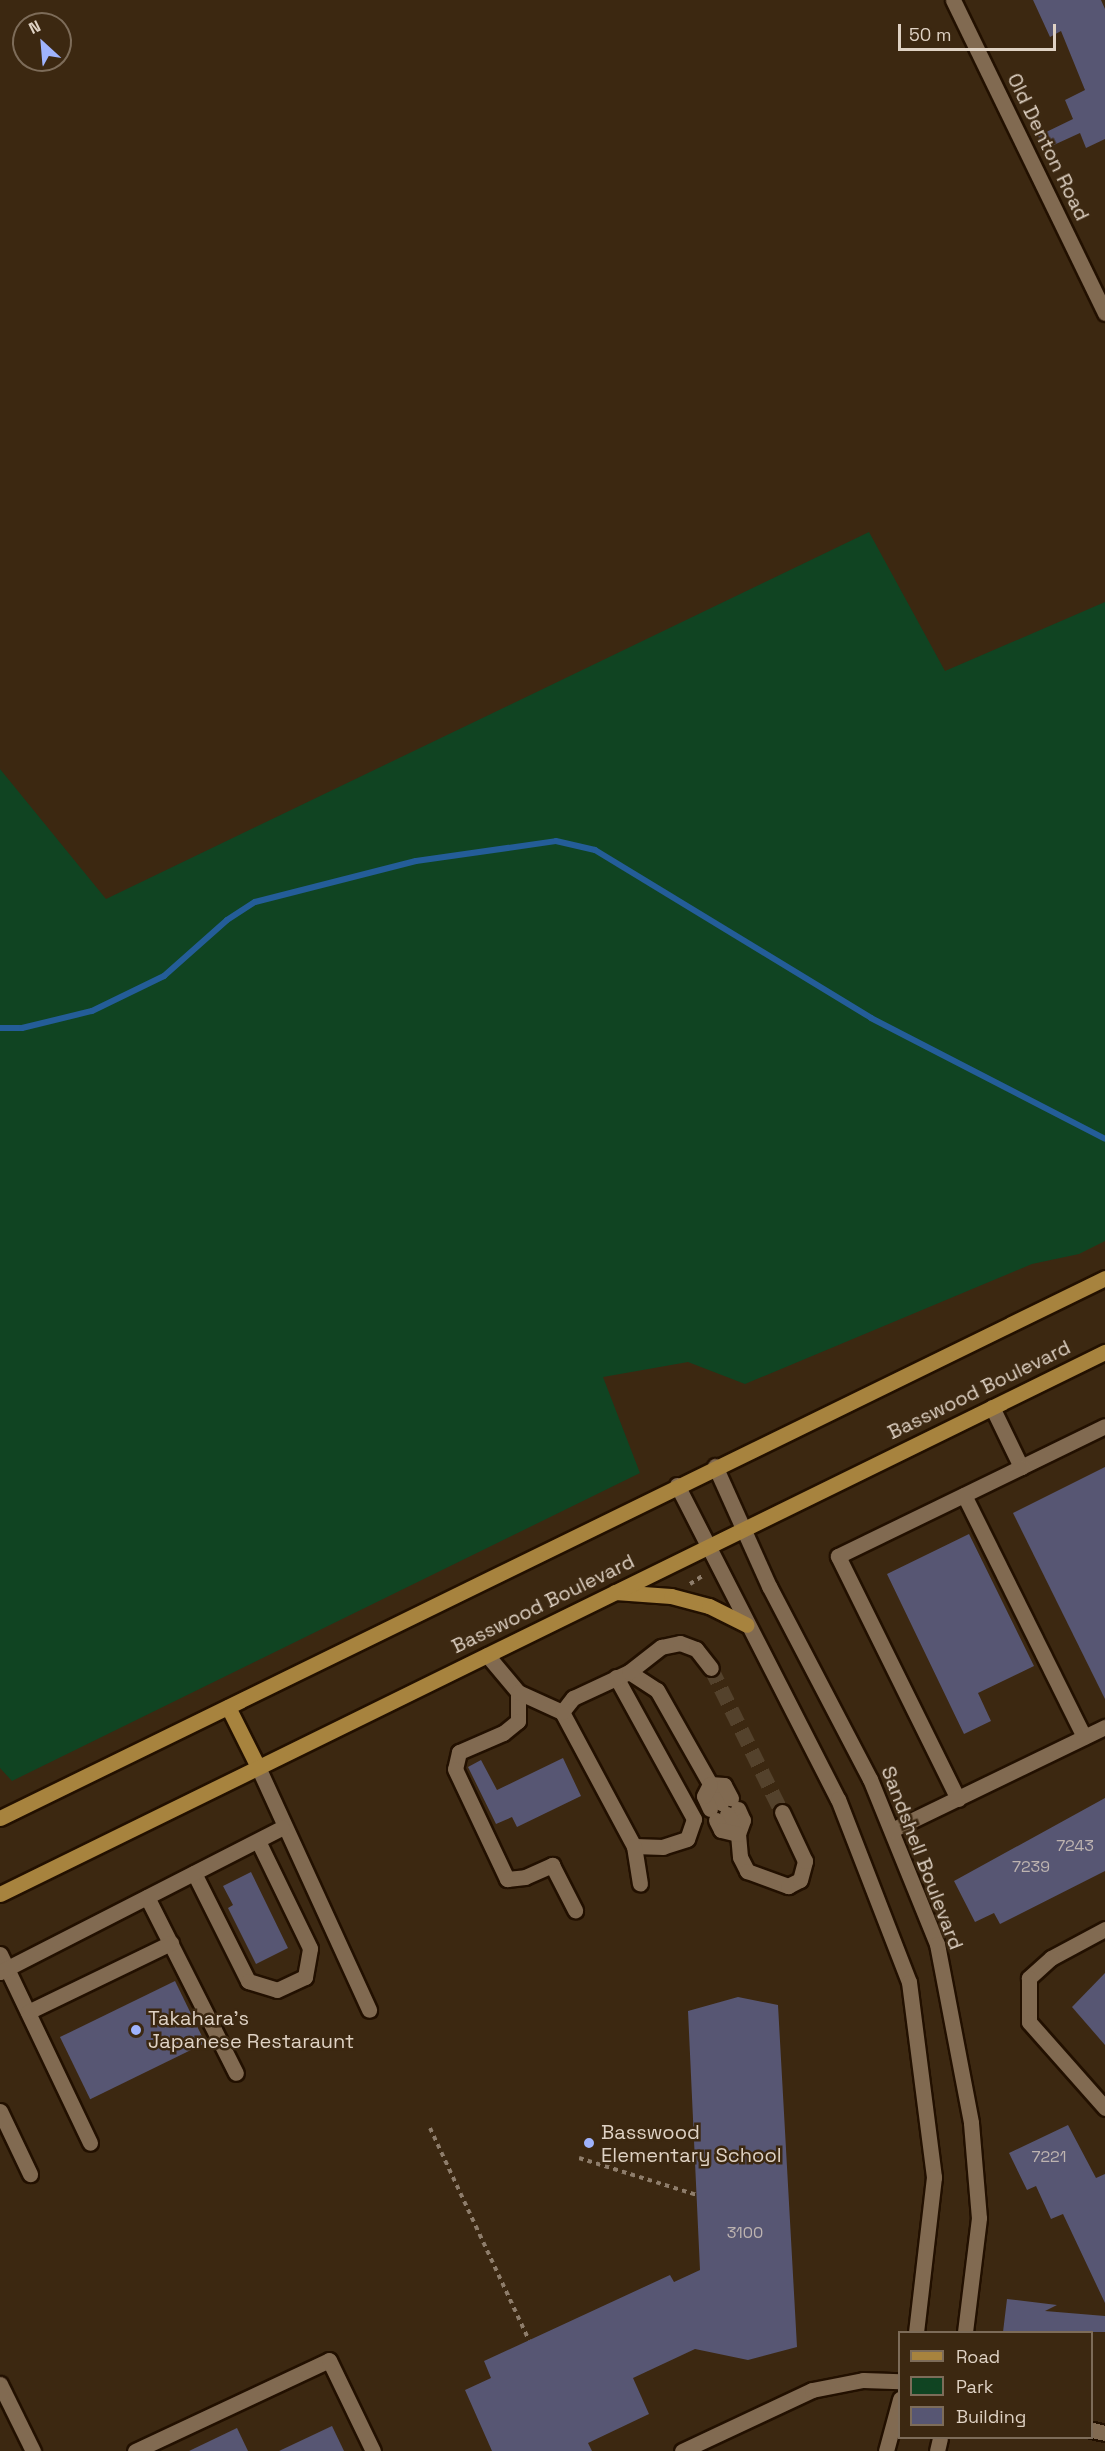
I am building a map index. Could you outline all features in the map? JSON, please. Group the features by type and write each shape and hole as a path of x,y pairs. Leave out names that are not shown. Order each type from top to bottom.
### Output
{"main road":[{"path":"0,1818 715,1466 1105,1278"},
{"name":"Basswood Boulevard","path":"0,1894 1105,1352"},
{"path":"615,1592 698,1603 747,1625"},
{"path":"228,1707 258,1767"}],"street":[{"name":"Old Denton Road","path":"953,0 1105,313"},
{"path":"992,1407 1021,1467"},
{"path":"958,1799 838,1556 1105,1426"},
{"name":"Sandshell Boulevard","path":"715,1466 747,1528 770,1586 825,1685 892,1830 937,1944 971,2123 979,2218 965,2331"},
{"path":"677,1485 706,1547 838,1799 909,1982 934,2177 916,2331"},
{"path":"964,1495 1084,1737"},
{"path":"562,1712 573,1698 622,1674 646,1655 680,1643 696,1649 711,1668"},
{"path":"487,1655 518,1692 562,1712 634,1846 640,1884"},
{"path":"622,1674 657,1690 724,1809 743,1820 738,1834 740,1857 747,1871 788,1886 800,1880 805,1861 782,1812"},
{"path":"622,1674 694,1819 687,1839 663,1847 634,1846"},
{"path":"518,1692 518,1721 495,1737 459,1752 455,1769 507,1879 525,1877 552,1865 575,1910"},
{"path":"892,1830 1105,1727"},
{"path":"258,1767 282,1828 369,2010"},
{"path":"724,1809 721,1830 738,1834"},
{"path":"90,2143 28,2012 2,1965 147,1897 282,1828"},
{"path":"194,1873 248,1981 278,1990 305,1977 310,1948 258,1841"},
{"path":"147,1897 236,2073"},
{"path":"1105,1929 1051,1958 1029,1978 1029,2022 1105,2108"},
{"path":"28,2012 171,1943"},
{"path":"0,2111 5,2134 30,2174"},
{"path":"135,2451 329,2360 373,2451"},
{"path":"681,2451 812,2390 863,2380 898,2381"},
{"path":"0,2384 33,2451"},
{"path":"886,2451 898,2406"}],"path":[{"path":"430,2128 529,2340"},
{"path":"579,2158 697,2195"}],"green space":[{"path":"869,532 945,671 1105,602 1105,1241 1079,1254 1032,1264 745,1384 688,1362 603,1377 640,1473 12,1781 0,1768 0,769 106,899"}],"building":[{"path":"1033,0 1101,0 1105,9 1105,139 1086,148 1080,133 1045,149 1038,136 1073,119 1065,100 1085,90 1061,31 1050,37"},
{"path":"1105,1467 1105,1699 1013,1513"},
{"path":"969,1534 1034,1666 978,1693 991,1721 964,1734 887,1574"},
{"path":"563,1758 581,1796 517,1827 512,1817 496,1824 468,1767 481,1760 497,1790"},
{"path":"1105,1798 1105,1871 1000,1924 994,1913 975,1922 954,1881"},
{"path":"251,1872 288,1948 256,1964 228,1908 233,1905 223,1886"},
{"path":"1105,1973 1105,2045 1072,2007"},
{"path":"175,1981 205,2043 90,2099 60,2037"},
{"path":"738,1997 778,2005 797,2347 748,2360 695,2349 633,2378 649,2414 588,2443 592,2451 492,2451 465,2390 491,2378 484,2361 670,2275 674,2282 700,2270 688,2011"},
{"path":"1068,2125 1096,2178 1105,2174 1105,2303 1063,2214 1051,2219 1036,2186 1027,2190 1009,2153"},
{"path":"1007,2299 1057,2305 1045,2311 1105,2316 1105,2332 1003,2331"},
{"path":"332,2426 344,2451 279,2451"},
{"path":"237,2428 248,2451 189,2451"}],"waterway":[{"path":"0,1028 22,1028 92,1011 164,976 227,920 255,902 416,861 556,841 595,850 871,1018 1105,1139"}],"tunnel":[{"path":"711,1668 782,1812"}],"place":[{"name":"Takahara's Japanese Restaraunt","path":"136,2030"},
{"name":"Basswood Elementary School","path":"589,2143"}]}
